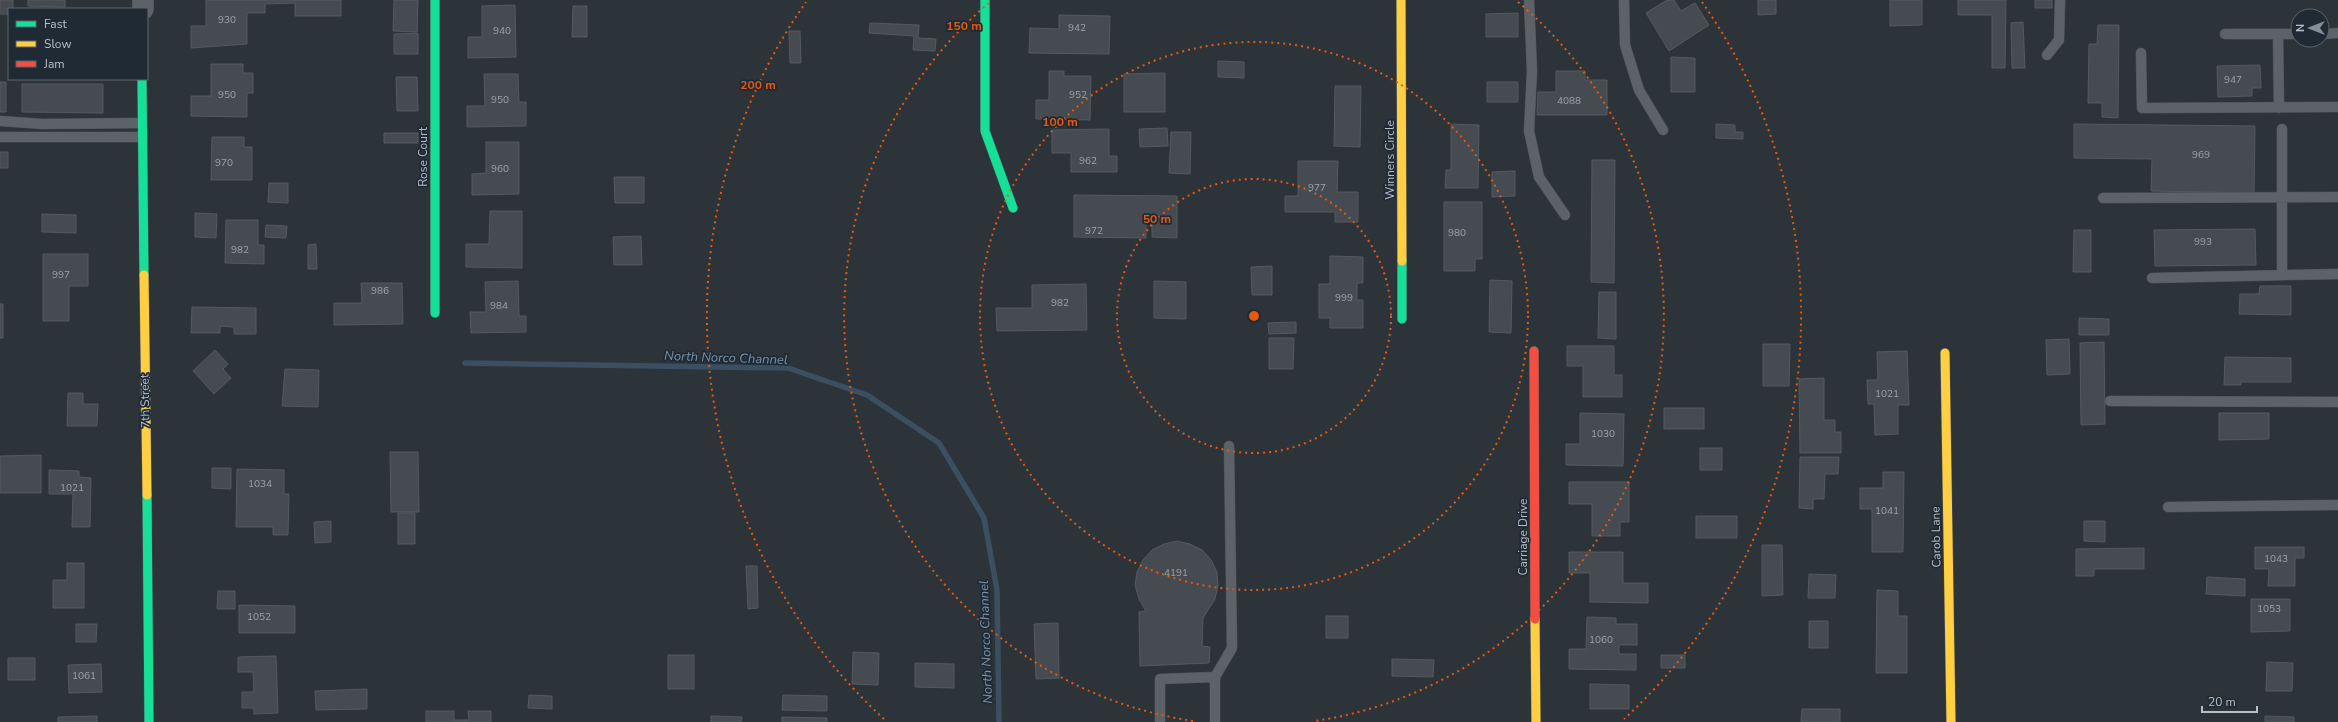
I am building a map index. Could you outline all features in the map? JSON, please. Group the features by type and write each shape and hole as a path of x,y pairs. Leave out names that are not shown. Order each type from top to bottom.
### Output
{"street":[{"name":"Rose Court","path":"434,0 435,313"},
{"path":"985,0 985,131 1013,208"},
{"name":"Winners Circle","path":"1401,0 1402,319"},
{"name":"7th Street","path":"142,80 149,722"},
{"name":"Carriage Drive","path":"1534,351 1536,722"},
{"name":"Carob Lane","path":"1945,353 1951,722"}],"lane":[{"path":"1528,0 1532,71 1530,131 1540,177 1565,215"},
{"path":"1624,0 1625,45 1639,90 1663,130"},
{"path":"2047,55 2059,40 2060,0"},
{"path":"2225,34 2290,34"},
{"path":"2278,34 2279,108"},
{"path":"2141,53 2142,108 2338,107"},
{"path":"0,121 43,124 142,123"},
{"path":"2282,129 2282,274"},
{"path":"0,137 142,137"},
{"path":"2103,198 2338,197"},
{"path":"2152,278 2282,274 2338,274"},
{"path":"2110,401 2338,402"},
{"path":"1215,722 1215,677 1232,648 1229,446"},
{"path":"2168,507 2338,505"},
{"path":"1160,722 1160,679 1215,677"}],"building":[{"path":"0,0 13,0 13,8 8,8 8,14 0,14"},
{"path":"28,0 65,0 65,7 28,6"},
{"path":"206,0 341,0 341,16 295,16 295,3 265,4 265,13 247,13 247,44 191,48 191,26 206,26"},
{"path":"394,0 418,0 417,32 393,31"},
{"path":"1667,0 1674,0 1681,11 1695,3 1709,25 1669,51 1646,13"},
{"path":"1758,0 1776,0 1776,14 1758,15"},
{"path":"1890,0 1922,0 1922,25 1890,26"},
{"path":"1958,0 2006,0 2005,68 1992,68 1992,15 1958,15"},
{"path":"2035,0 2052,0 2052,8 2035,8"},
{"path":"515,5 516,57 468,58 468,37 482,37 482,6"},
{"path":"573,6 587,6 587,37 572,37"},
{"path":"1518,13 1518,37 1486,37 1486,14"},
{"path":"1059,15 1110,16 1109,54 1029,53 1030,28 1059,29"},
{"path":"2023,22 2025,68 2012,68 2011,23"},
{"path":"870,23 919,25 918,38 936,39 935,51 913,50 914,36 869,33"},
{"path":"2098,25 2119,25 2118,118 2102,117 2102,103 2088,103 2089,44 2097,44"},
{"path":"789,31 800,31 801,63 790,63"},
{"path":"418,33 418,54 394,54 394,34"},
{"path":"1671,57 1695,58 1695,92 1671,92"},
{"path":"1218,61 1244,62 1244,78 1218,77"},
{"path":"211,64 243,64 243,73 253,73 253,93 247,93 247,117 191,116 191,96 211,96"},
{"path":"2260,65 2261,88 2252,88 2252,96 2218,97 2217,66"},
{"path":"1049,71 1064,71 1064,76 1091,76 1090,120 1036,119 1036,100 1049,100"},
{"path":"1556,71 1585,71 1585,80 1607,80 1607,115 1537,115 1538,92 1556,92"},
{"path":"1165,73 1165,112 1124,112 1124,74"},
{"path":"484,74 518,74 519,102 526,102 526,126 467,127 467,106 485,106"},
{"path":"396,77 417,77 418,111 397,111"},
{"path":"0,82 6,82 6,112 0,112"},
{"path":"1487,82 1518,82 1518,102 1487,102"},
{"path":"22,84 103,84 103,113 22,112"},
{"path":"1335,86 1361,86 1360,147 1334,146"},
{"path":"1451,124 1479,125 1478,188 1445,188 1446,170 1451,170"},
{"path":"1716,124 1735,125 1735,132 1743,132 1743,139 1716,138"},
{"path":"2074,124 2255,126 2254,193 2151,191 2152,159 2074,158"},
{"path":"1167,128 1168,146 1140,147 1139,129"},
{"path":"1109,129 1109,156 1117,156 1117,172 1071,172 1071,153 1052,153 1052,130"},
{"path":"1171,132 1191,132 1190,174 1169,173"},
{"path":"384,133 418,133 418,143 384,143"},
{"path":"212,137 244,137 244,147 252,147 252,180 211,180"},
{"path":"486,142 519,142 519,194 472,195 472,174 486,173"},
{"path":"0,152 8,152 8,168 0,168"},
{"path":"1592,160 1615,160 1614,283 1591,282"},
{"path":"1298,161 1338,161 1337,192 1358,192 1358,222 1335,222 1335,212 1285,212 1285,196 1298,196"},
{"path":"1515,171 1515,196 1492,197 1492,172"},
{"path":"614,177 644,177 644,203 615,203"},
{"path":"269,183 288,183 288,203 268,202"},
{"path":"1074,195 1177,196 1177,238 1152,237 1152,215 1146,215 1146,238 1074,237"},
{"path":"1444,202 1482,202 1482,259 1475,259 1475,271 1444,271"},
{"path":"490,211 522,211 522,268 466,267 466,244 489,244"},
{"path":"195,213 217,214 216,238 195,237"},
{"path":"42,214 76,215 76,233 42,232"},
{"path":"226,220 258,220 258,245 264,245 264,264 225,263"},
{"path":"266,225 287,226 286,238 265,237"},
{"path":"2255,229 2256,265 2155,266 2154,230"},
{"path":"2074,230 2091,230 2091,272 2073,272"},
{"path":"641,236 642,265 614,265 613,237"},
{"path":"316,244 317,269 308,269 308,245"},
{"path":"43,254 88,254 88,286 69,286 69,321 43,321"},
{"path":"1330,256 1363,257 1363,283 1357,283 1357,300 1363,300 1363,328 1330,328 1330,318 1319,318 1319,284 1330,284"},
{"path":"1272,266 1272,295 1252,295 1251,267"},
{"path":"1490,280 1512,281 1511,333 1489,332"},
{"path":"518,281 519,316 526,316 526,332 471,333 470,312 486,312 485,282"},
{"path":"1154,281 1186,282 1186,319 1154,318"},
{"path":"361,283 402,283 403,324 334,325 334,303 362,303"},
{"path":"1086,284 1087,330 997,331 996,308 1032,308 1032,285"},
{"path":"2260,286 2291,286 2291,315 2239,314 2240,294 2259,294"},
{"path":"1599,292 1616,292 1616,339 1598,338"},
{"path":"0,304 3,304 3,338 0,338"},
{"path":"192,307 256,308 256,334 234,334 234,327 220,326 220,333 191,333"},
{"path":"2079,318 2109,319 2109,335 2079,335"},
{"path":"1296,322 1296,333 1269,334 1268,323"},
{"path":"1269,338 1294,338 1293,369 1269,369"},
{"path":"2069,339 2070,374 2047,375 2046,340"},
{"path":"2104,342 2105,424 2081,425 2080,343"},
{"path":"1763,344 1790,344 1789,386 1763,386"},
{"path":"1567,346 1614,346 1614,375 1622,375 1622,397 1583,397 1583,366 1567,366"},
{"path":"215,350 228,364 223,369 231,378 214,394 193,371"},
{"path":"1907,351 1909,405 1898,405 1898,434 1875,435 1874,404 1868,404 1867,380 1878,380 1877,352"},
{"path":"2225,357 2291,358 2291,382 2241,382 2241,385 2224,385"},
{"path":"285,369 319,370 318,407 282,406"},
{"path":"1824,378 1824,420 1835,420 1835,432 1841,432 1841,453 1800,453 1799,379"},
{"path":"68,393 83,393 83,404 98,404 97,426 67,426"},
{"path":"1664,408 1704,408 1704,429 1664,429"},
{"path":"1580,413 1624,414 1623,466 1566,465 1566,444 1580,444"},
{"path":"2219,413 2269,413 2269,439 2219,440"},
{"path":"1700,448 1722,448 1722,470 1700,470"},
{"path":"390,452 418,452 419,512 391,512"},
{"path":"41,455 41,493 0,493 0,456"},
{"path":"1800,457 1839,457 1838,474 1825,474 1824,499 1813,499 1813,509 1799,508"},
{"path":"212,468 231,468 231,489 212,488"},
{"path":"237,469 284,470 284,494 289,494 288,535 273,535 273,527 236,527"},
{"path":"49,470 79,471 79,477 91,478 90,527 72,527 73,494 49,494"},
{"path":"1883,472 1904,472 1903,552 1872,552 1872,509 1860,509 1860,488 1883,488"},
{"path":"1569,482 1629,482 1629,522 1620,522 1620,536 1592,536 1592,504 1569,504"},
{"path":"398,513 415,513 415,544 398,544"},
{"path":"1696,516 1737,516 1737,538 1696,538"},
{"path":"331,521 331,542 315,543 314,522"},
{"path":"2084,521 2105,521 2105,542 2084,541"},
{"path":"1177,541 1190,544 1202,550 1211,560 1217,572 1218,585 1215,599 1203,618 1202,646 1210,647 1209,663 1140,666 1139,612 1146,611 1139,599 1135,585 1137,572 1143,560 1152,550 1164,544"},
{"path":"1762,545 1782,545 1783,595 1762,596"},
{"path":"2255,547 2304,547 2304,558 2295,558 2295,586 2268,586 2269,569 2255,569"},
{"path":"2144,548 2144,569 2094,569 2094,576 2076,576 2076,549"},
{"path":"1569,552 1623,552 1623,583 1648,583 1648,603 1590,602 1590,573 1569,573"},
{"path":"67,563 84,563 84,608 53,608 53,580 67,580"},
{"path":"746,566 757,566 758,608 748,609"},
{"path":"1809,574 1836,575 1835,598 1808,598"},
{"path":"2207,577 2245,579 2245,596 2206,594"},
{"path":"1877,590 1898,591 1898,616 1907,616 1907,673 1876,673"},
{"path":"218,591 235,591 235,609 217,609"},
{"path":"2251,599 2290,599 2290,631 2251,632"},
{"path":"239,605 295,606 295,633 239,633"},
{"path":"1326,616 1348,616 1348,638 1326,638"},
{"path":"1587,617 1616,618 1616,624 1637,624 1637,645 1619,645 1619,654 1636,654 1636,670 1569,669 1569,649 1586,649"},
{"path":"1809,621 1828,621 1828,648 1809,648"},
{"path":"1058,623 1059,678 1036,679 1034,624"},
{"path":"76,624 97,624 96,642 76,642"},
{"path":"853,652 879,653 878,685 852,684"},
{"path":"668,655 694,655 694,689 668,689"},
{"path":"1661,655 1685,655 1685,668 1661,668"},
{"path":"276,656 278,713 254,714 254,708 242,708 242,692 254,692 253,672 238,672 238,657"},
{"path":"8,658 35,658 35,680 8,680"},
{"path":"1392,659 1434,660 1433,677 1392,676"},
{"path":"2267,662 2293,663 2292,691 2266,691"},
{"path":"915,663 954,664 954,688 915,687"},
{"path":"101,664 102,692 69,693 68,665"},
{"path":"1590,684 1629,685 1629,709 1590,709"},
{"path":"367,689 367,709 316,710 315,691"},
{"path":"529,695 552,696 552,709 528,708"},
{"path":"783,695 827,696 827,711 782,710"},
{"path":"1802,709 1840,709 1840,722 1801,722"},
{"path":"426,711 454,711 454,720 469,720 468,711 491,711 491,722 426,722"},
{"path":"97,716 97,722 58,722 58,717"},
{"path":"711,716 742,717 741,722 711,722"},
{"path":"2265,716 2294,717 2294,722 2265,722"},
{"path":"782,717 827,718 827,722 782,722"}],"waterway":[{"name":"North Norco Channel","path":"465,363 788,368 867,395 939,443 984,518 997,590 999,722"}],"traffic: fast":[{"path":"435,0 435,313"},
{"path":"985,0 985,131 1013,208"},
{"path":"142,80 144,275"},
{"path":"1402,261 1402,319"},
{"path":"147,495 149,722"}],"traffic: slow":[{"path":"1401,0 1402,261"},
{"path":"144,275 147,495"},
{"path":"1945,353 1951,722"},
{"path":"1535,619 1536,722"}],"traffic: jam":[{"path":"1534,351 1535,619"}]}
